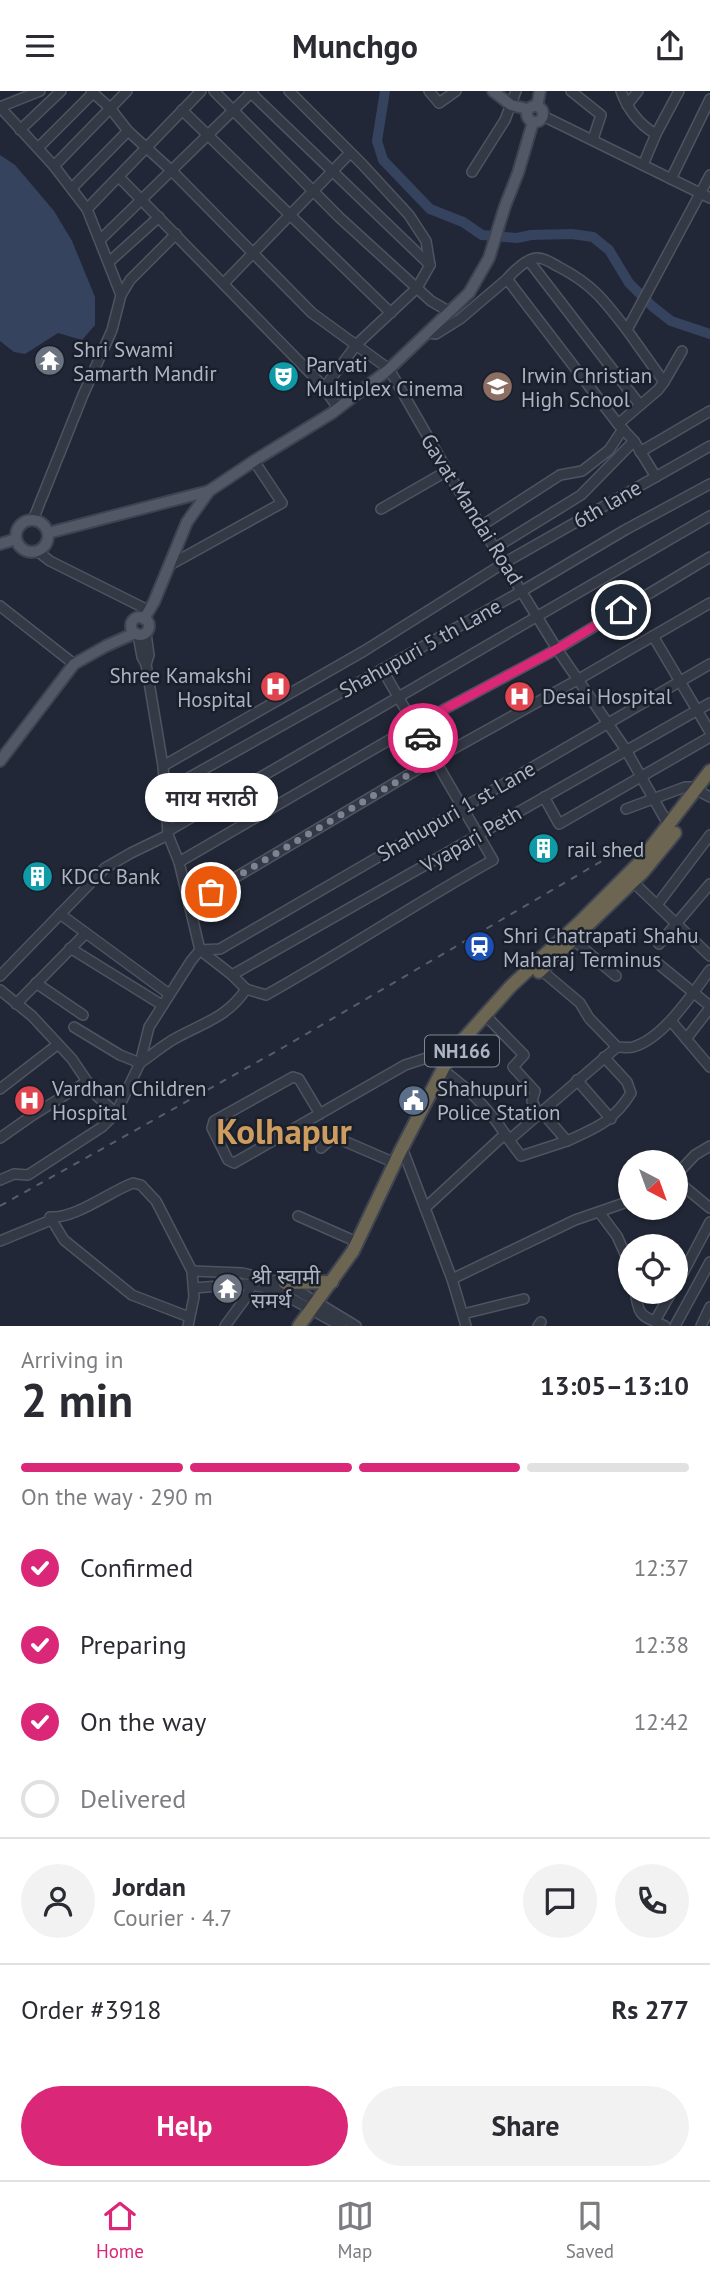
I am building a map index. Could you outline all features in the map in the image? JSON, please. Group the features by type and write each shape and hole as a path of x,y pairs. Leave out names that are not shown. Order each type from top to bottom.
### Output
{"highway":[{"name":"NH166","path":"306,1326 357,1242 395,1163 468,1032 497,1000 570,938 649,865 705,791 710,771"},
{"name":"NH166","path":"299,1326 317,1308 358,1253 404,1153 450,1064 489,1019 541,970 669,826 705,791"},
{"path":"285,1283 332,1282"}],"main road":[{"path":"493,91 511,105 535,113"},
{"path":"48,533 209,491 338,408 388,369 469,293 489,258 507,198 518,173 540,91"},
{"path":"0,752 73,662 149,625 146,614 187,522 209,491"},
{"path":"33,520 43,524 48,533 46,543 37,551 22,549 16,539 19,526 33,520"},
{"path":"0,544 16,539"},
{"path":"0,761 73,662"}],"street":[{"path":"40,91 1,109 54,166 88,209 121,295"},
{"path":"20,130 61,91"},
{"path":"54,166 127,91"},
{"path":"88,209 201,91"},
{"path":"214,91 313,191 431,301 450,312"},
{"path":"289,91 409,215 426,241 430,265 417,288 357,344 324,388"},
{"path":"429,91 439,103 456,91"},
{"path":"472,172 494,139 516,91"},
{"path":"571,91 601,115 593,139"},
{"path":"621,91 627,105 643,125 656,134"},
{"path":"627,105 638,91"},
{"path":"643,165 679,91"},
{"path":"38,148 92,92 312,313 388,369"},
{"path":"100,240 251,92 430,265"},
{"path":"671,179 710,99"},
{"path":"183,110 391,313"},
{"path":"535,113 706,196"},
{"path":"72,188 128,131"},
{"path":"224,283 350,153"},
{"path":"627,330 706,196 710,175"},
{"path":"120,178 324,388 338,408"},
{"path":"108,262 159,217"},
{"path":"33,520 83,395 113,330 121,295 130,280 176,235"},
{"path":"428,333 436,334 460,319 529,261 543,258 579,277 594,289 664,381"},
{"path":"529,261 640,405"},
{"path":"507,279 626,432 656,477"},
{"path":"495,548 581,495 626,432 640,405 658,390 682,352"},
{"name":"Gavat Mandai Road","path":"388,369 447,471 557,649 579,679"},
{"path":"640,452 710,411"},
{"path":"481,526 555,478 582,471 609,450 626,432"},
{"name":"6th lane","path":"163,766 363,651 504,563 710,446"},
{"path":"168,566 282,503 254,460"},
{"path":"380,509 447,471"},
{"name":"Shahupuri 5 th Lane","path":"165,791 710,484"},
{"path":"0,976 105,868 710,516"},
{"path":"37,551 50,561 146,614"},
{"path":"179,862 415,725 557,649 710,557"},
{"path":"189,905 435,759 710,603"},
{"path":"0,607 73,662"},
{"path":"138,632 149,656 146,664 163,766 168,833 179,862 200,950 246,989 266,995 328,960 438,890 493,860 382,669"},
{"path":"544,797 559,824 710,734 698,709 653,636"},
{"name":"Shahupuri 1 st Lane","path":"200,950 220,949 710,664"},
{"path":"579,679 626,751 669,826"},
{"name":"Vyapari Peth","path":"232,975 710,703"},
{"path":"626,809 685,787 705,791"},
{"path":"657,905 710,835"},
{"path":"633,882 710,955"},
{"path":"659,944 710,884"},
{"path":"60,914 169,994"},
{"path":"16,1004 85,934"},
{"path":"570,938 615,976"},
{"path":"70,949 162,1005"},
{"path":"0,1180 14,1174 28,1175 102,1127 116,1113 140,1063 149,1027 200,950"},
{"path":"656,962 710,1007 686,1039"},
{"path":"541,970 580,1003 589,1018 617,1047"},
{"path":"425,1208 617,1047 634,1047 657,1033 671,1021 710,970"},
{"path":"36,983 83,1015"},
{"path":"140,1063 175,1039 236,1005 246,989"},
{"path":"0,991 32,1016 72,1059 97,1096 116,1113"},
{"path":"489,1019 524,1055 513,1067 535,1091 532,1101 540,1112 567,1141"},
{"path":"671,1021 710,1067"},
{"path":"74,1027 120,1055 140,1063"},
{"path":"0,1089 57,1045"},
{"path":"701,1057 710,1048"},
{"path":"320,1114 299,1079 293,1077 214,1121 212,1128 228,1160 234,1163 320,1114 405,1065 445,1052 450,1064 493,1114 522,1156 567,1141 611,1119 623,1107 631,1093 627,1082 604,1057"},
{"path":"577,1080 611,1119"},
{"path":"0,1138 86,1082"},
{"path":"321,1148 332,1138 337,1138 395,1163"},
{"path":"688,1164 710,1146"},
{"path":"404,1153 453,1279 466,1326"},
{"path":"0,1241 50,1218 78,1210 133,1183 141,1185 156,1201 192,1271 194,1288 189,1322 132,1295 64,1240 50,1218"},
{"path":"688,1189 710,1208"},
{"path":"453,1279 575,1220 618,1205"},
{"path":"599,1212 618,1238"},
{"path":"298,1216 357,1242"},
{"path":"688,1267 706,1239 710,1222"},
{"path":"675,1326 706,1280 710,1262"},
{"path":"192,1271 285,1283 341,1326"},
{"path":"225,1326 253,1280"},
{"path":"194,1288 253,1280 356,1326"},
{"path":"463,1314 524,1299"},
{"path":"637,1304 645,1319 665,1326"},
{"path":"655,1321 665,1304"},
{"path":"701,1326 710,1307"}],"water":[{"path":"0,155 15,165 54,211 72,241 95,297 95,325 82,340 58,333 25,354 14,352 0,341"}],"waterway":[{"path":"385,91 377,141 383,160 430,209 463,222 482,235 517,238 572,234 593,237 609,250 629,283 652,306 671,321 710,334"}],"railway":[{"path":"0,1206 284,1047 619,851"}],"way so far":[{"path":"211,892 435,759 423,738"}],"place":[{"name":"Shri Swami Samarth Mandir","path":"50,361"},
{"name":"Parvati Multiplex Cinema","path":"283,376"},
{"name":"Irwin Christian High School","path":"498,387"},
{"name":"Shree Kamakshi Hospital","path":"275,687"},
{"name":"Desai Hospital","path":"519,696"},
{"name":"rail shed","path":"544,849"},
{"name":"KDCC Bank","path":"38,876"},
{"name":"माय मराठी","path":"211,892"},
{"name":"Shri Chatrapati Shahu Maharaj Terminus","path":"480,947"},
{"name":"Vardhan Children Hospital","path":"29,1100"},
{"name":"Shahupuri Police Station","path":"414,1100"},
{"name":"श्री स्वामी समर्थ","path":"228,1288"}],"district":[{"name":"Kolhapur","path":"284,1131"}],"route":[{"path":"423,738 415,725 557,649 621,610"}]}
